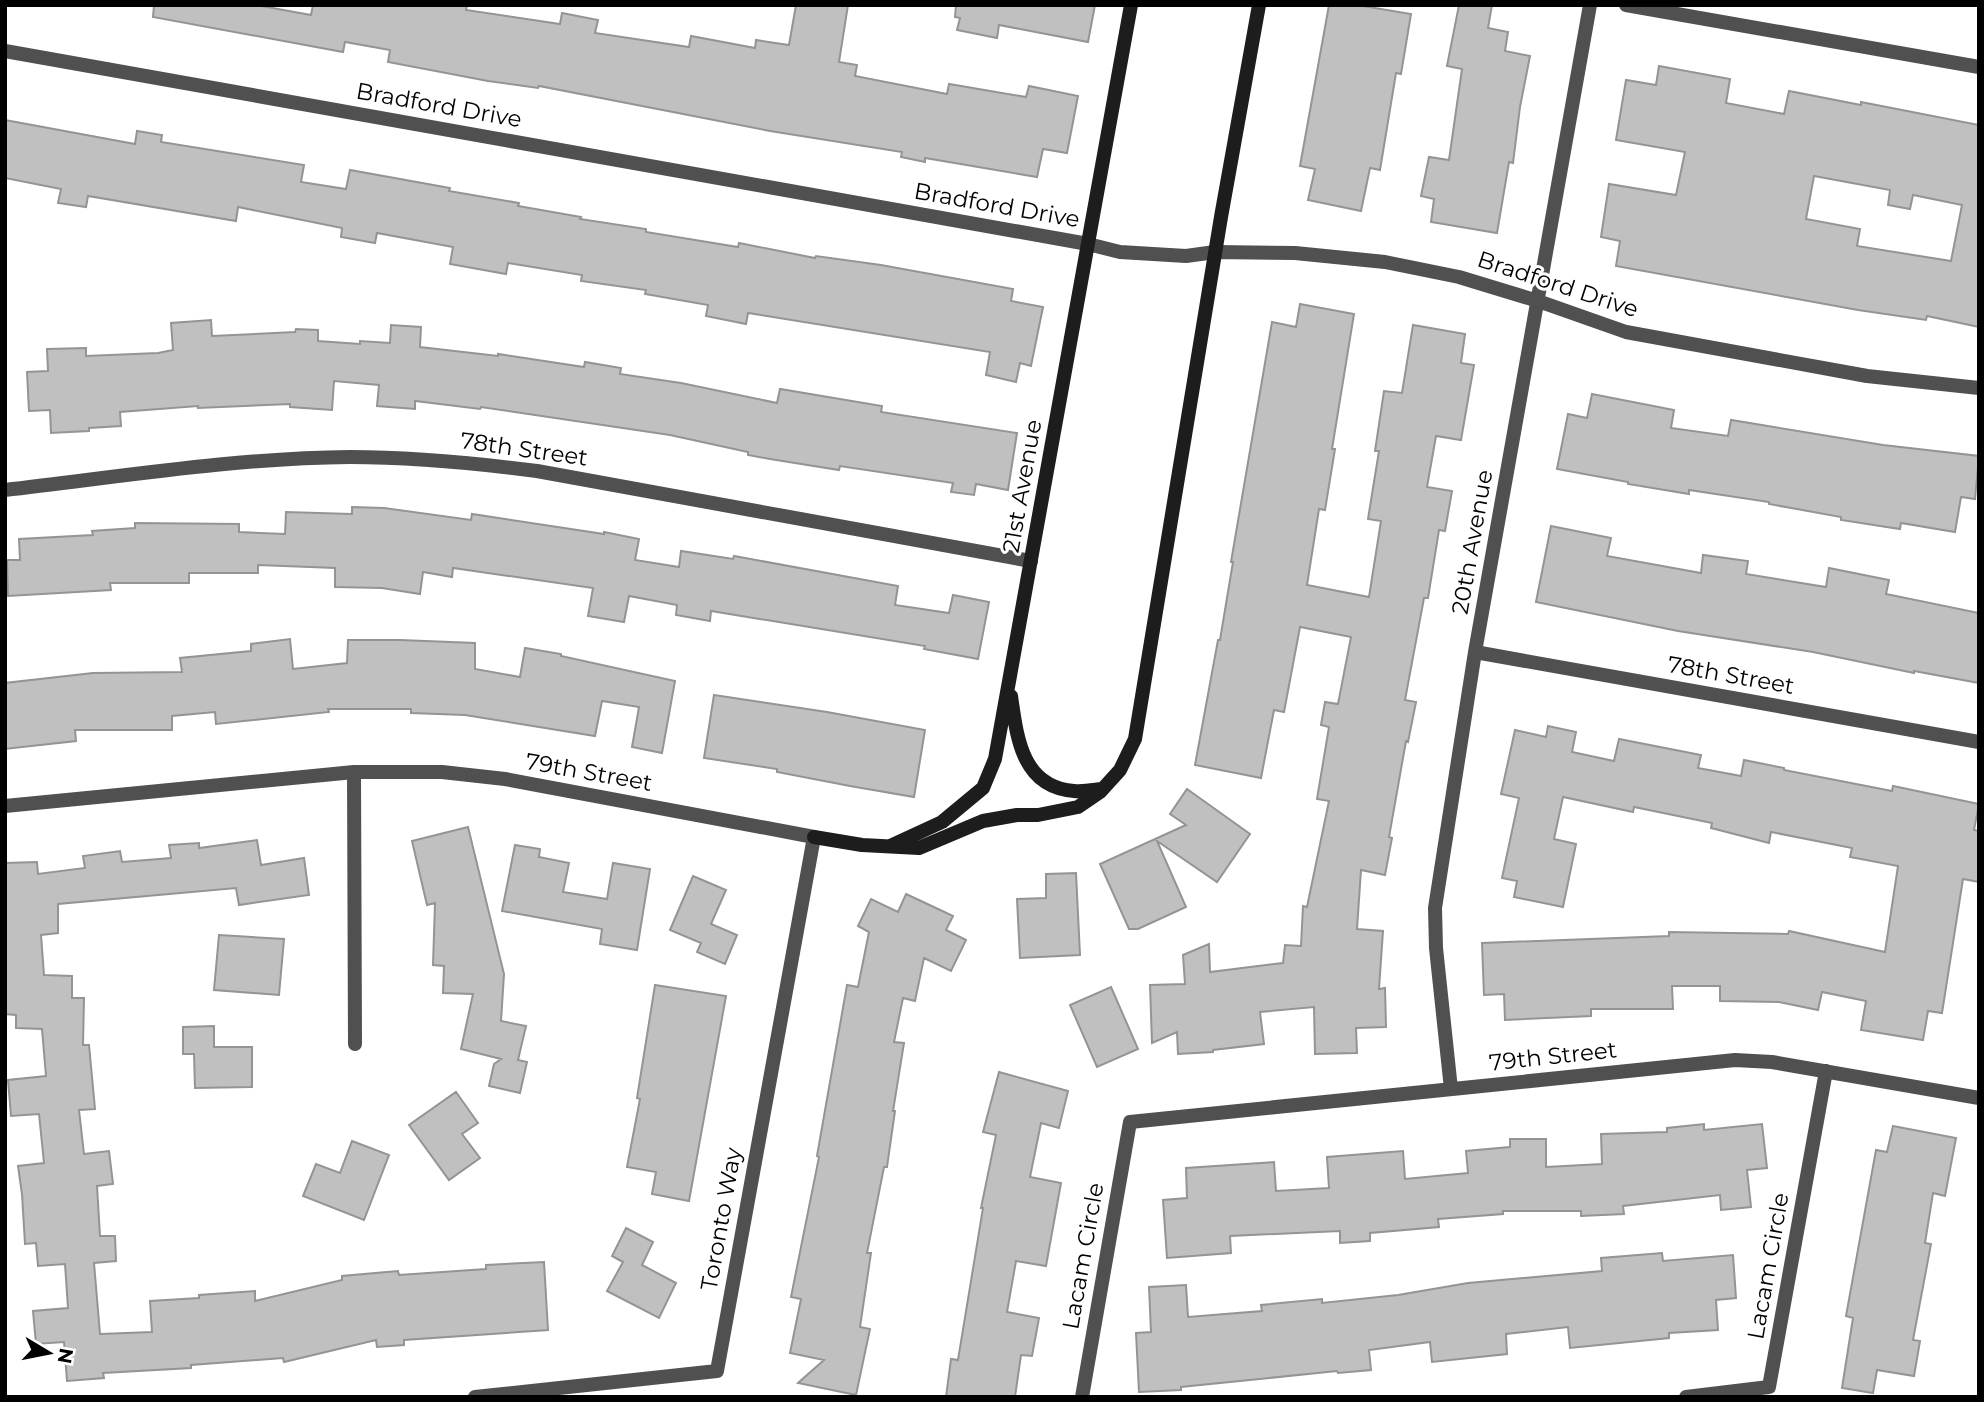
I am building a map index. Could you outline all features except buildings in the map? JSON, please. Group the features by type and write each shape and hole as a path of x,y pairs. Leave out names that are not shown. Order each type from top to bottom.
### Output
{"street":[{"name":"21st Avenue","path":"814,837 862,845 889,846 942,822 983,788 995,759 1130,5"},
{"path":"889,846 919,848 983,821 1078,807 1103,789 1121,770 1135,739 1215,252 1259,5"},
{"name":"20th Avenue","path":"1451,1089 1436,948 1435,908 1475,652 1591,5"},
{"path":"1626,5 1979,67"},
{"name":"Bradford Drive","path":"5,51 1133,253 1186,256 1215,252 1295,253 1385,262 1459,277 1626,332 1867,376 1979,388"},
{"name":"78th Street","path":"5,490 227,465 350,457 454,461 537,471 1031,561"},
{"name":"78th Street","path":"1475,652 1979,742"},
{"path":"1009,681 1016,729 1032,773 1050,786 1075,792 1103,789"},
{"path":"354,772 355,1044"},
{"name":"79th Street","path":"5,806 354,772 442,772 505,779 814,837"},
{"name":"Toronto Way","path":"475,1397 717,1371 814,837"},
{"name":"79th Street","path":"1130,1122 1735,1060 1772,1062 1979,1098"},
{"name":"Lacam Circle","path":"1686,1397 1769,1387 1826,1071"},
{"name":"Lacam Circle","path":"1082,1397 1130,1122"}]}
